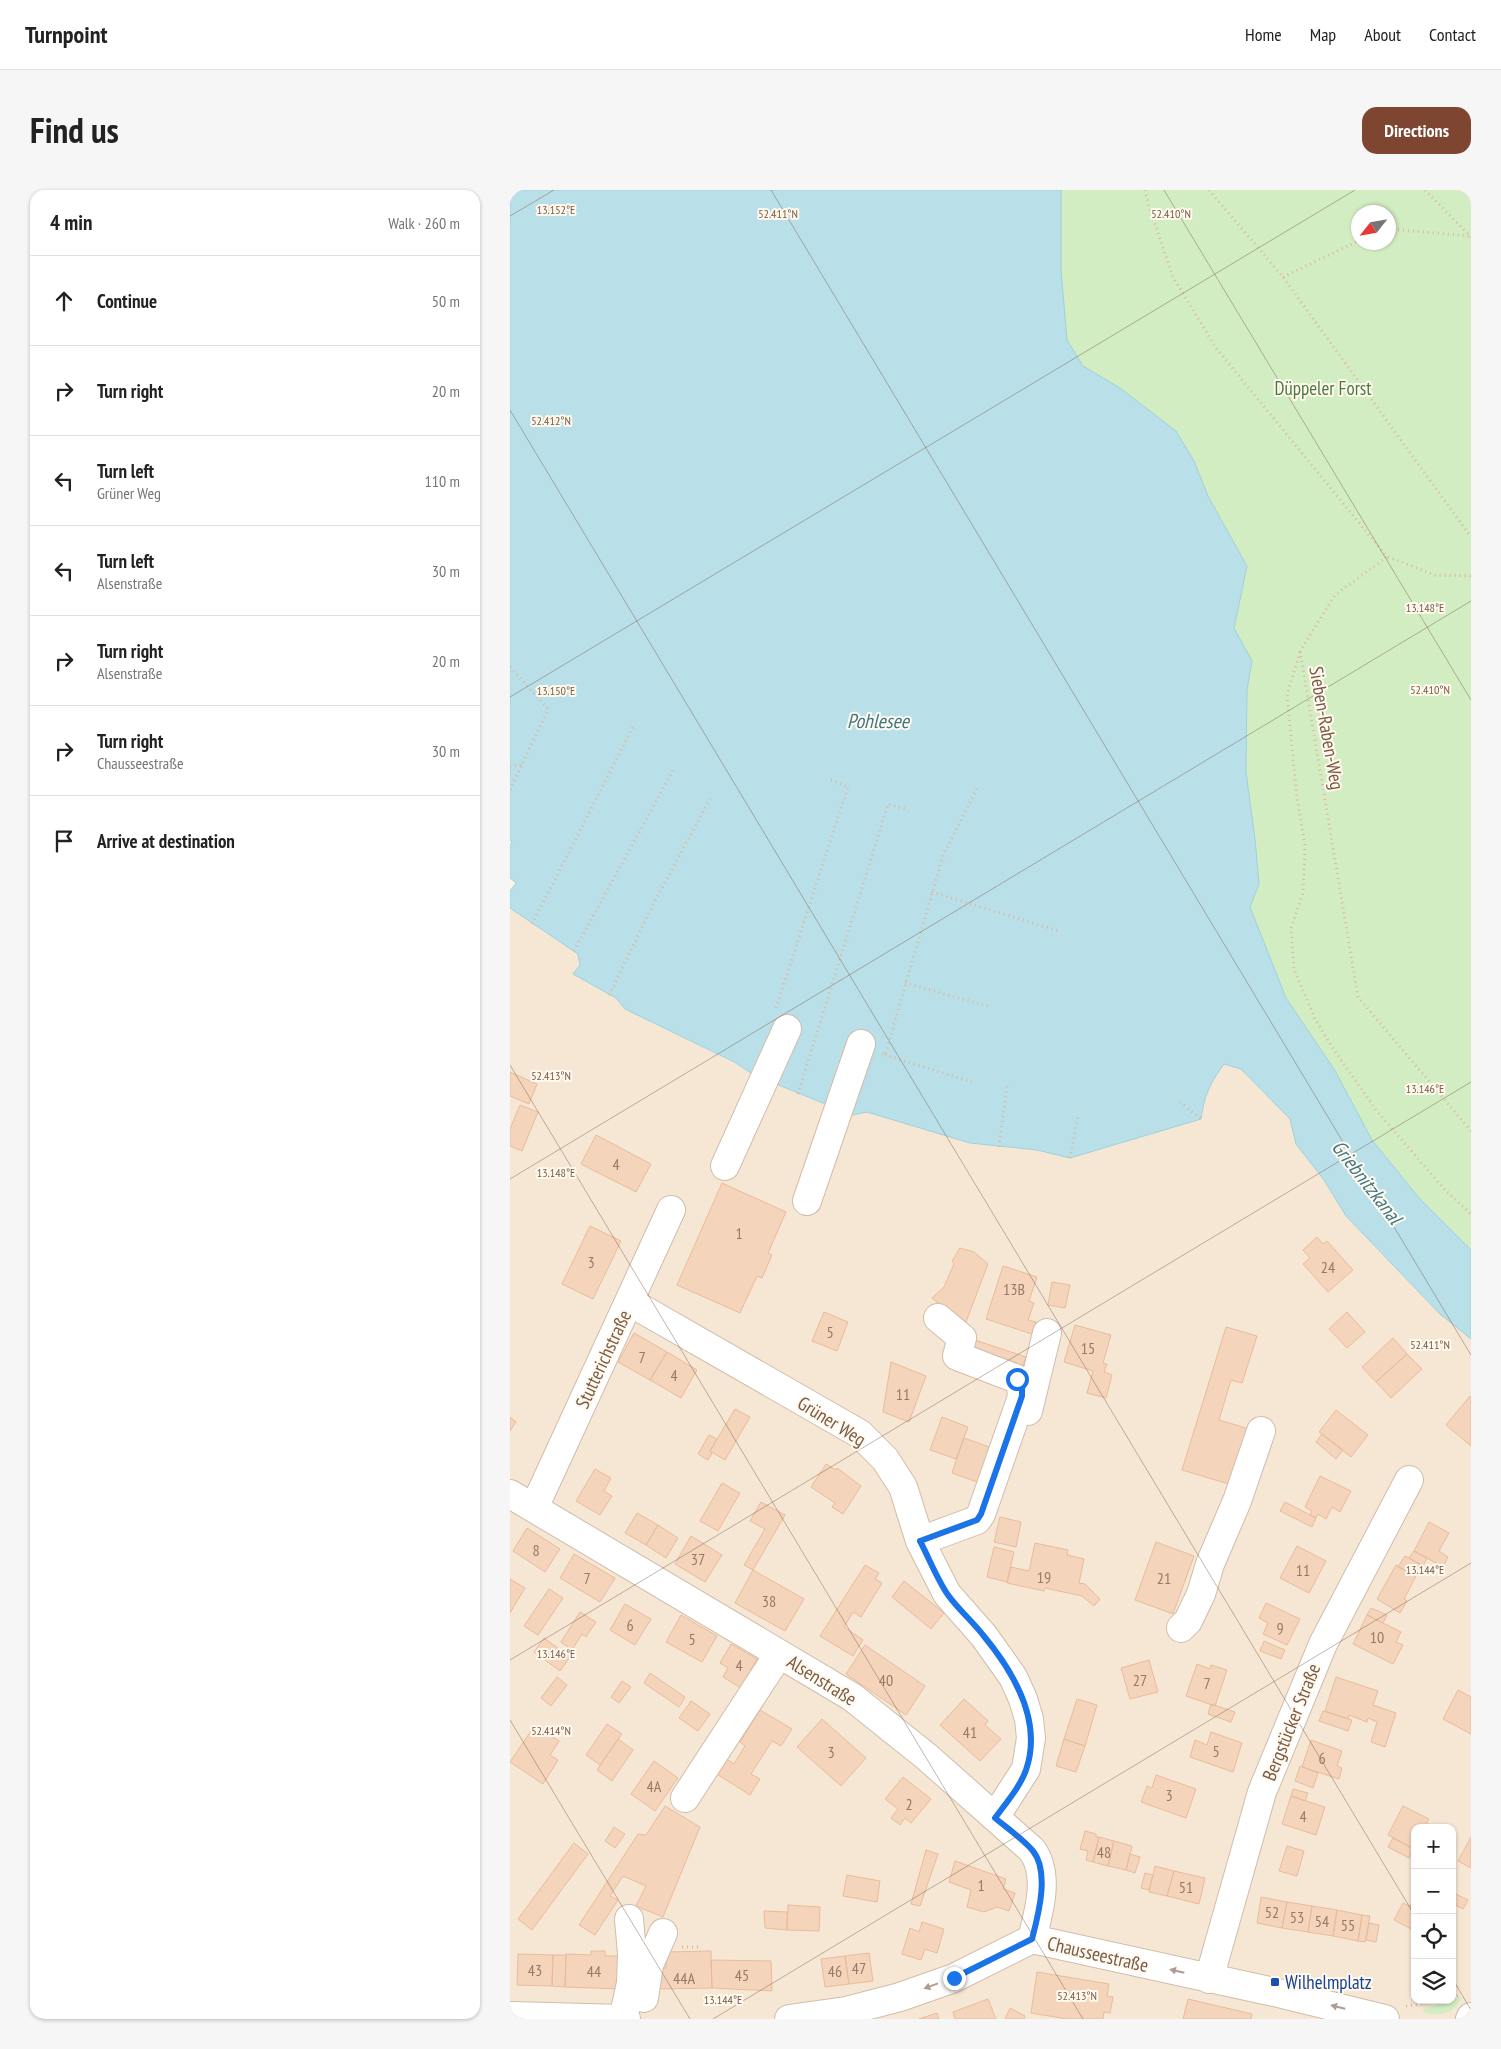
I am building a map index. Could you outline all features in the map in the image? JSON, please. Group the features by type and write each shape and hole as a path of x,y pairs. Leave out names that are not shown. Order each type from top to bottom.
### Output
{"street":[{"path":"725,1166 781,1020"},
{"path":"807,1201 870,1049"},
{"name":"Stutterichstraße","path":"534,1508 672,1210"},
{"name":"Grüner Weg","path":"630,1302 860,1434 885,1459 903,1487 923,1546 947,1594 984,1636 1013,1677 1029,1718 1031,1738 1026,1770 995,1818"},
{"path":"923,1546 977,1520 981,1514 1022,1396 1022,1386 1017,1379 958,1356 962,1338 938,1318"},
{"path":"923,1546 983,1532 991,1524 1034,1395 1047,1332"},
{"path":"1182,1628 1201,1594 1210,1564 1238,1501 1261,1431"},
{"name":"Bergstücker Straße","path":"1209,1979 1265,1783 1323,1644 1409,1480"},
{"name":"Alsenstraße","path":"510,1494 852,1697 927,1757 1032,1850 1039,1861 1042,1875 1039,1911 1032,1939"},
{"path":"685,1798 779,1654"},
{"path":"510,2016 625,2019 631,1983 632,1954 629,1920"},
{"path":"642,2019 644,1987 649,1965 663,1933"},
{"name":"Chausseestraße","path":"789,2019 846,2010 900,1997 954,1978 1032,1939 1209,1979 1396,2013"}],"path":[{"path":"1146,190 1150,210 1173,277 1216,348 1388,557 1435,575 1471,576"},
{"path":"1209,190 1283,278 1471,537"},
{"path":"1425,190 1471,237"},
{"path":"1396,230 1471,237"},
{"path":"1283,278 1351,244"},
{"name":"Sieben-Raben-Weg","path":"1388,557 1335,595 1300,651 1358,997 1471,1131"},
{"path":"1300,651 1287,695 1297,798 1306,846 1303,893 1291,928 1294,968 1314,1019 1376,1110 1439,1183 1471,1214"},
{"path":"510,668 548,709 510,790"},
{"path":"532,924 634,725"},
{"path":"510,766 523,764"},
{"path":"574,951 675,767"},
{"path":"781,1020 848,787 831,780"},
{"path":"886,1055 943,856 977,788"},
{"path":"609,994 655,901 710,799"},
{"path":"798,1094 888,804 909,810"},
{"path":"932,892 1059,931"},
{"path":"906,983 988,1006"},
{"path":"870,1049 975,1083"},
{"path":"999,1147 1007,1086"},
{"path":"1180,1102 1201,1120"},
{"path":"1070,1158 1078,1117"},
{"path":"1396,2013 1429,2004"}],"shaded area":[{"path":"510,908 578,954 580,965 573,974 616,998 625,1009 734,1063 754,1075 851,1115 867,1112 970,1143 1037,1150 1070,1158 1201,1119 1209,1085 1224,1064 1241,1069 1290,1119 1296,1144 1324,1180 1346,1216 1440,1314 1471,1339 1471,2019 510,2019"}],"green space":[{"name":"Düppeler Forst","path":"1061,190 1471,190 1471,1250 1419,1198 1372,1140 1334,1069 1286,998 1250,907 1259,884 1246,772 1247,690 1252,661 1234,628 1247,566 1208,496 1194,461 1120,388 1083,366 1067,340 1061,270"},
{"path":"1462,1996 1451,2011 1433,2014 1421,2010 1439,2004 1456,2004 1456,1998"}],"water":[{"name":"Pohlesee","path":"510,190 1061,190 1061,270 1067,340 1083,366 1120,388 1176,431 1194,461 1208,496 1247,566 1234,628 1252,661 1247,690 1246,772 1259,884 1250,907 1286,998 1334,1069 1372,1140 1419,1198 1471,1250 1471,1339 1440,1314 1346,1216 1324,1180 1296,1144 1290,1119 1241,1069 1224,1064 1208,1090 1201,1119 1070,1158 1037,1150 970,1143 867,1112 852,1115 754,1075 734,1062 625,1009 616,998 573,974 580,965 578,954 510,908 510,891 516,883 510,878 510,846 512,842 510,840"}],"building":[{"path":"510,1072 537,1084 529,1104 510,1096"},
{"path":"520,1105 538,1112 522,1151 510,1146 510,1129"},
{"path":"596,1135 651,1164 636,1192 581,1164"},
{"path":"722,1183 786,1212 768,1253 772,1255 762,1278 757,1276 740,1313 677,1285"},
{"path":"590,1226 621,1241 593,1299 562,1284"},
{"path":"1317,1237 1323,1244 1327,1241 1353,1270 1328,1292 1303,1264 1310,1258 1303,1250"},
{"path":"960,1248 974,1252 988,1264 966,1322 962,1322 932,1298 944,1287 954,1264 952,1261"},
{"path":"1003,1266 1037,1277 1029,1301 1034,1303 1028,1320 1036,1322 1032,1334 986,1319"},
{"path":"1052,1282 1070,1285 1065,1308 1048,1305"},
{"path":"824,1312 848,1322 837,1351 812,1341"},
{"path":"1347,1312 1365,1332 1347,1348 1329,1329"},
{"path":"1075,1325 1111,1335 1103,1363 1107,1364 1104,1372 1112,1375 1106,1398 1087,1393 1093,1371 1064,1362"},
{"path":"1226,1327 1257,1336 1242,1383 1231,1380 1219,1420 1256,1431 1239,1487 1182,1470"},
{"path":"634,1333 667,1352 650,1380 618,1362"},
{"path":"1393,1338 1407,1354 1376,1382 1362,1367"},
{"path":"975,1340 1026,1357 1020,1374 969,1357"},
{"path":"667,1352 697,1370 681,1398 650,1380"},
{"path":"1407,1354 1422,1369 1391,1398 1376,1382"},
{"path":"891,1362 926,1376 909,1422 883,1412"},
{"path":"1471,1397 1471,1446 1446,1425"},
{"path":"735,1409 750,1417 725,1460 710,1451"},
{"path":"1336,1410 1368,1435 1351,1457 1319,1432"},
{"path":"510,1417 516,1422 510,1431"},
{"path":"942,1417 968,1427 956,1459 930,1450"},
{"path":"1322,1434 1343,1450 1336,1459 1316,1442"},
{"path":"709,1435 717,1439 710,1451 712,1453 708,1460 698,1454"},
{"path":"964,1438 992,1448 980,1483 952,1473"},
{"path":"826,1464 836,1470 837,1468 861,1486 843,1514 832,1507 835,1503 811,1487"},
{"path":"595,1469 611,1478 604,1491 612,1496 600,1515 576,1501"},
{"path":"1320,1476 1351,1491 1340,1512 1332,1507 1326,1519 1318,1514 1316,1518 1310,1515 1312,1511 1305,1507"},
{"path":"722,1483 740,1493 718,1531 700,1521"},
{"path":"761,1502 785,1515 753,1570 744,1565 765,1529 750,1521"},
{"path":"1285,1502 1316,1518 1312,1527 1280,1511"},
{"path":"637,1513 658,1525 646,1545 625,1533"},
{"path":"1000,1517 1021,1522 1016,1547 994,1542"},
{"path":"1429,1522 1449,1533 1439,1551 1448,1557 1443,1567 1414,1551"},
{"path":"658,1525 678,1538 666,1558 646,1545"},
{"path":"527,1528 560,1549 545,1572 513,1551"},
{"path":"691,1536 722,1555 705,1582 675,1564"},
{"path":"1156,1542 1194,1556 1173,1614 1135,1600"},
{"path":"1035,1543 1068,1550 1067,1555 1084,1559 1079,1583 1085,1584 1100,1599 1094,1606 1082,1596 1045,1588 1044,1591 1007,1583 1011,1567 1029,1571"},
{"path":"1297,1546 1326,1561 1309,1593 1280,1578"},
{"path":"994,1547 1014,1552 1007,1582 987,1577"},
{"path":"1414,1551 1427,1558 1423,1566 1409,1558"},
{"path":"574,1554 615,1578 600,1602 560,1578"},
{"path":"1405,1556 1420,1564 1414,1575 1398,1567"},
{"path":"865,1565 879,1573 875,1579 882,1583 861,1617 853,1612 844,1627 863,1640 853,1656 820,1636"},
{"path":"1396,1565 1416,1576 1404,1599 1407,1601 1400,1613 1377,1599"},
{"path":"753,1570 804,1599 785,1631 735,1603"},
{"path":"510,1579 525,1588 510,1613"},
{"path":"904,1581 944,1613 931,1629 892,1597"},
{"path":"549,1589 563,1598 538,1635 524,1626"},
{"path":"1266,1603 1300,1619 1287,1645 1263,1634 1268,1623 1259,1618"},
{"path":"625,1604 651,1619 635,1645 610,1630"},
{"path":"1371,1608 1387,1615 1383,1623 1367,1615"},
{"path":"580,1612 596,1622 586,1637 582,1634 572,1650 561,1642"},
{"path":"681,1615 717,1636 702,1662 666,1642"},
{"path":"1367,1615 1401,1632 1396,1642 1403,1645 1393,1664 1353,1644"},
{"path":"544,1638 570,1657 560,1671 534,1652"},
{"path":"1264,1641 1285,1650 1281,1659 1260,1651"},
{"path":"731,1644 757,1659 741,1688 723,1677 728,1668 720,1663"},
{"path":"865,1645 925,1686 906,1715 846,1674"},
{"path":"1149,1660 1158,1692 1130,1699 1121,1668"},
{"path":"1197,1664 1210,1669 1211,1665 1227,1670 1215,1706 1186,1696"},
{"path":"650,1673 685,1697 679,1707 644,1683"},
{"path":"557,1677 567,1685 551,1706 541,1698"},
{"path":"1336,1677 1378,1691 1373,1705 1396,1713 1385,1747 1371,1742 1377,1722 1368,1718 1367,1722 1349,1715 1348,1719 1325,1711"},
{"path":"622,1681 631,1687 619,1703 611,1697"},
{"path":"1458,1690 1471,1697 1471,1734 1443,1719"},
{"path":"964,1699 988,1721 985,1725 1001,1739 980,1761 940,1725"},
{"path":"1077,1699 1097,1705 1085,1746 1064,1739"},
{"path":"691,1701 710,1714 698,1731 679,1718"},
{"path":"1211,1704 1235,1712 1231,1722 1208,1714"},
{"path":"760,1710 792,1729 781,1746 772,1741 751,1774 760,1779 750,1795 712,1771 722,1756 734,1764 745,1746 740,1742"},
{"path":"1323,1711 1352,1720 1348,1731 1319,1721"},
{"path":"822,1719 866,1758 841,1786 797,1747"},
{"path":"607,1724 622,1734 600,1765 586,1755"},
{"path":"535,1725 559,1741 550,1755 558,1760 543,1784 510,1762"},
{"path":"1211,1732 1242,1743 1233,1772 1190,1757 1195,1740 1207,1745"},
{"path":"618,1739 633,1750 612,1781 597,1770"},
{"path":"1064,1739 1085,1746 1076,1772 1056,1766"},
{"path":"1311,1740 1342,1751 1337,1766 1342,1768 1339,1779 1302,1767"},
{"path":"654,1761 678,1778 655,1811 631,1794"},
{"path":"1300,1766 1318,1773 1313,1788 1295,1781"},
{"path":"1156,1775 1196,1789 1186,1818 1141,1802 1147,1786 1152,1788"},
{"path":"903,1777 931,1799 911,1823 905,1818 900,1825 891,1818 898,1809 885,1799"},
{"path":"1293,1789 1308,1793 1305,1801 1291,1796"},
{"path":"1291,1796 1325,1807 1316,1835 1282,1824"},
{"path":"665,1806 700,1827 663,1917 636,1906 646,1886 623,1876 610,1896 618,1900 595,1935 579,1925 638,1834 646,1835"},
{"path":"1403,1806 1429,1819 1426,1824 1411,1824 1411,1847 1388,1835"},
{"path":"614,1827 625,1834 615,1848 605,1841"},
{"path":"1085,1831 1096,1834 1096,1837 1099,1837 1093,1862 1086,1860 1088,1851 1080,1849"},
{"path":"1099,1837 1114,1841 1108,1866 1093,1862"},
{"path":"1471,1837 1471,1868 1458,1861"},
{"path":"1393,1838 1411,1847 1411,1854 1409,1858 1388,1847"},
{"path":"1114,1841 1132,1846 1126,1870 1108,1866"},
{"path":"574,1843 588,1854 532,1930 518,1919"},
{"path":"1287,1846 1304,1851 1297,1876 1279,1871"},
{"path":"926,1850 938,1854 920,1906 911,1904"},
{"path":"1130,1854 1140,1857 1135,1873 1126,1870"},
{"path":"955,1861 1006,1879 1003,1889 1015,1893 1009,1911 997,1907 984,1912 967,1907 971,1890 949,1882"},
{"path":"1155,1866 1174,1871 1167,1896 1149,1892"},
{"path":"1174,1871 1205,1878 1199,1904 1167,1896"},
{"path":"1145,1873 1153,1875 1149,1890 1141,1888"},
{"path":"847,1875 880,1881 877,1902 843,1896"},
{"path":"1456,1894 1468,1900 1463,1909 1456,1905"},
{"path":"1261,1897 1287,1902 1282,1928 1257,1923"},
{"path":"1287,1902 1312,1906 1308,1932 1282,1928"},
{"path":"1403,1903 1411,1907 1411,1929 1394,1920"},
{"path":"788,1905 820,1907 819,1931 787,1930"},
{"path":"1312,1906 1337,1910 1333,1936 1308,1932"},
{"path":"1337,1910 1362,1915 1358,1941 1333,1936"},
{"path":"764,1911 787,1912 787,1930 765,1928"},
{"path":"1362,1915 1370,1916 1365,1942 1358,1941"},
{"path":"922,1922 944,1929 937,1953 925,1949 921,1960 902,1954 910,1928 919,1932"},
{"path":"1369,1923 1379,1925 1376,1942 1366,1940"},
{"path":"591,1951 605,1951 605,1956 623,1956 622,1989 565,1987 566,1954 591,1955"},
{"path":"711,1951 712,1988 657,1989 657,1968 666,1968 666,1952"},
{"path":"869,1953 873,1981 849,1984 845,1956"},
{"path":"518,1954 553,1955 552,1986 517,1985"},
{"path":"553,1955 566,1955 565,1987 552,1986"},
{"path":"845,1956 849,1984 825,1987 821,1959"},
{"path":"711,1960 771,1961 772,1991 712,1988"},
{"path":"1037,1972 1109,1984 1107,1996 1113,1997 1110,2013 1104,2012 1103,2019 1067,2019 1031,2013"},
{"path":"988,1999 996,2019 955,2019 953,2012"},
{"path":"1188,1999 1252,2014 1251,2019 1183,2019"},
{"path":"1010,2008 1025,2016 1024,2019 1005,2019"},
{"path":"937,2013 939,2019 919,2019"}],"place":[{"name":"Wilhelmplatz","path":"1275,1982"}],"route":[{"path":"954,1978 1032,1939 1039,1911 1042,1875 1039,1861 1032,1850 995,1818 1026,1770 1031,1738 1029,1718 1023,1700 1013,1677 984,1636 947,1594 920,1541 977,1520 981,1514 1022,1396 1022,1386 1017,1379"}],"water label":[{"name":"Griebnitzkanal","path":"1367,1182"}]}
